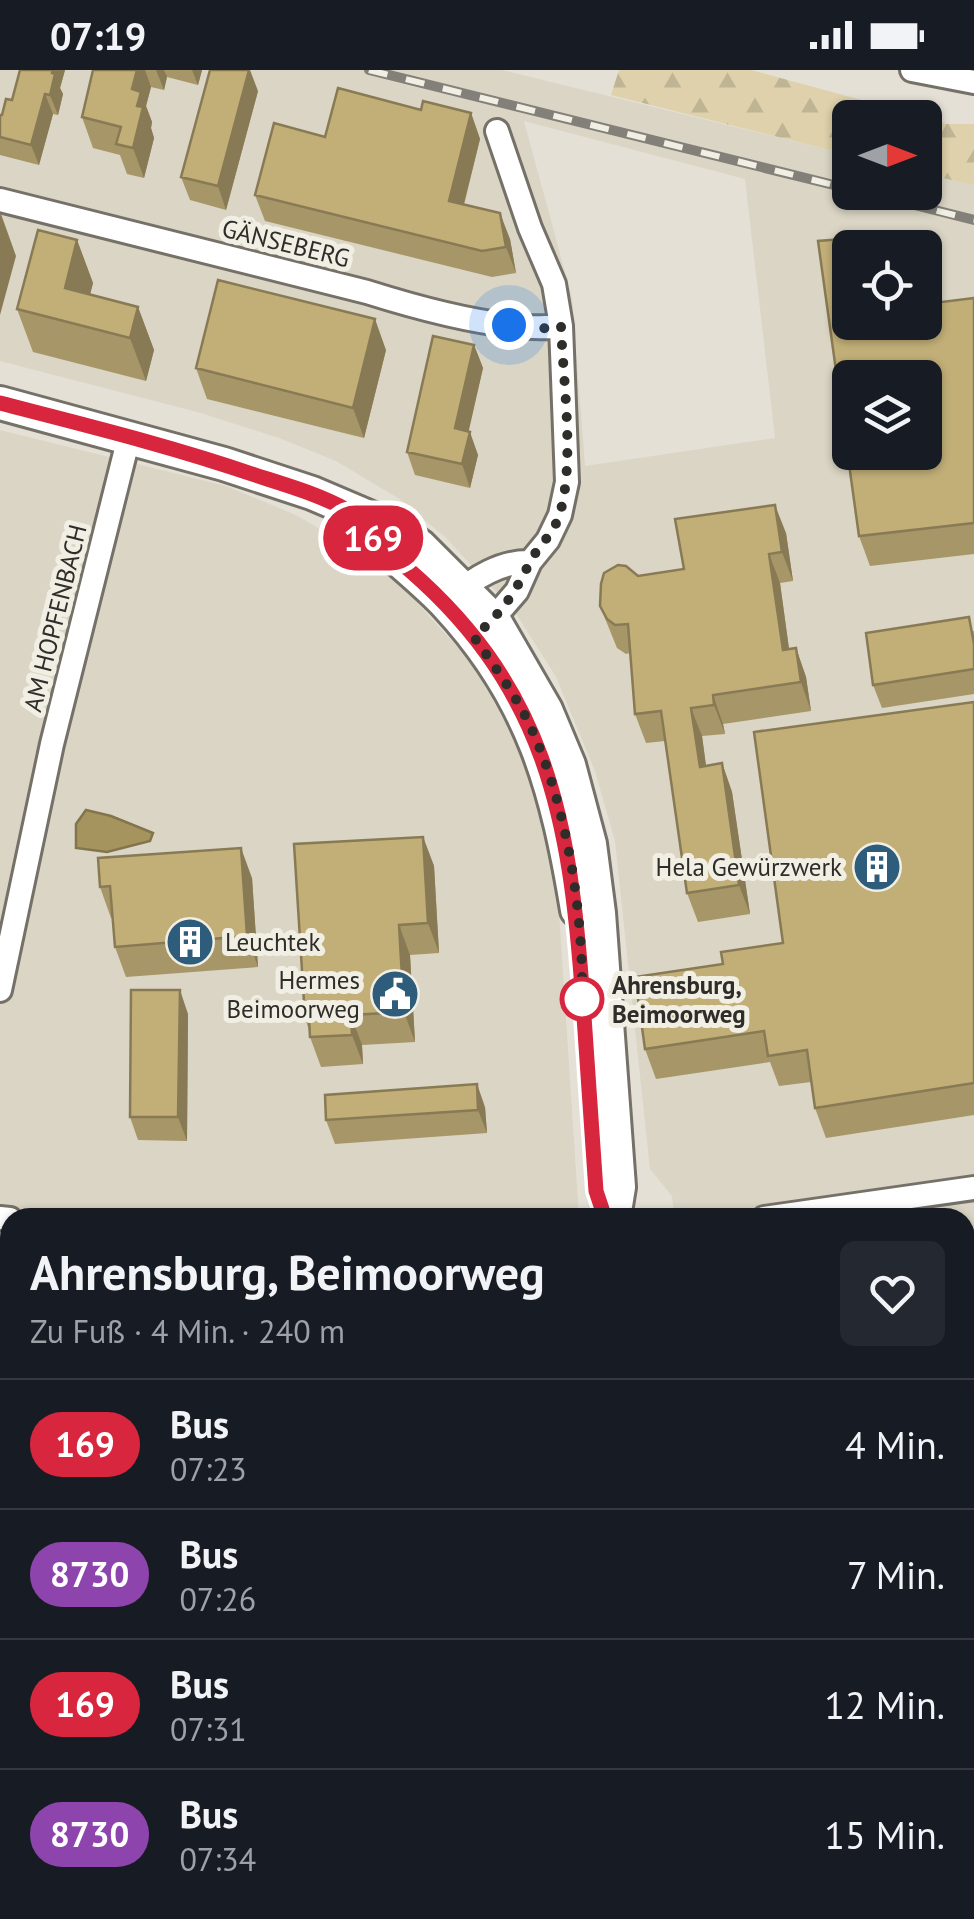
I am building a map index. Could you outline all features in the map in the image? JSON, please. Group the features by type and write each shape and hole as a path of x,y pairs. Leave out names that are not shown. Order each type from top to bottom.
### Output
{"main road":[{"path":"0,403 129,436 312,494 392,527 420,546 455,596 484,628 546,710 569,765 590,844 619,1188 616,1208"},
{"path":"484,628 548,772 562,822 578,915 596,1191 602,1208"}],"street":[{"path":"912,70 974,82"},
{"path":"484,628 517,592 530,562 555,526 567,482 561,326 554,284 497,131"},
{"name":"GÄNSEBERG","path":"0,200 406,304 532,330 561,326"},
{"name":"AM HOPFENBACH","path":"0,990 52,744 129,436"},
{"path":"455,596 503,565 530,562"},
{"path":"834,1208 974,1188"}],"shaded area":[{"path":"0,70 502,70 832,151 832,210 942,210 942,178 974,185 974,1208 673,1208 672,1196 650,1169 615,841 595,771 556,677 515,612 445,537 401,500 336,461 201,413 0,361","holes":["524,121 745,179 775,438 585,466 572,298"]},
{"path":"0,430 226,486 296,515 359,552 408,593 471,662 509,729 538,801 550,847 559,912 578,1208 0,1208"},
{"path":"86,810 153,833 150,841 107,852 76,848 76,824"}],"green space":[{"path":"619,70 751,70 861,100 832,100 832,150 611,95"},
{"path":"942,123 974,124 974,185 942,178"}],"building":[{"path":"20,70 53,70 55,74 50,95 45,94 31,145 0,137 0,115 6,99 12,100"},
{"path":"93,70 137,70 132,89 141,92 137,106 143,107 133,148 116,144 121,127 82,117"},
{"path":"210,70 249,70 218,186 181,177"},
{"path":"338,88 421,110 423,101 471,113 449,201 500,213 506,247 482,251 255,195 274,123 325,137"},
{"path":"38,230 77,240 65,288 138,307 130,338 17,309"},
{"path":"832,240 832,340 942,340 942,302 974,298 974,523 859,536 850,470 942,470 942,360 835,360 818,241"},
{"path":"218,280 375,319 353,408 196,368"},
{"path":"433,336 474,345 455,428 470,432 462,464 407,452"},
{"path":"775,505 782,552 769,554 783,650 796,648 801,682 713,695 714,705 691,708 700,767 722,763 739,885 687,893 661,711 635,714 628,624 615,625 607,619 600,606 601,584 604,573 618,565 638,576 684,569 675,519"},
{"path":"969,617 974,669 873,685 866,633"},
{"name":"Hela Gewürzwerk","path":"974,702 974,1083 815,1108 807,1050 768,1056 764,1031 645,1049 635,977 723,964 721,952 783,943 754,732"},
{"path":"423,837 428,923 399,925 404,1012 351,1015 352,1035 310,1037 309,1018 305,1018 294,844"},
{"name":"Leuchtek","path":"241,848 247,936 115,947 110,886 100,887 98,858"},
{"path":"131,990 180,990 178,1117 130,1117"},
{"path":"477,1084 478,1110 326,1120 325,1095"}],"railway":[{"path":"369,70 832,185"},
{"path":"934,210 974,220"}],"bus line":[{"name":"169","path":"0,403 224,464 312,494 352,513 378,544 414,573 474,637 522,709 548,772 562,822 578,915 596,1191 602,1208"}],"place":[{"name":"Hela Gewürzwerk","path":"877,867"},
{"name":"Leuchtek","path":"190,942"},
{"name":"Hermes Beimoorweg","path":"395,994"},
{"name":"Ahrensburg, Beimoorweg","path":"582,999"}],"route":[{"path":"509,325 532,330 561,326 567,482 560,515 548,540 530,562 517,592 474,637 522,709 548,772 562,822 578,915 582,999"}]}
